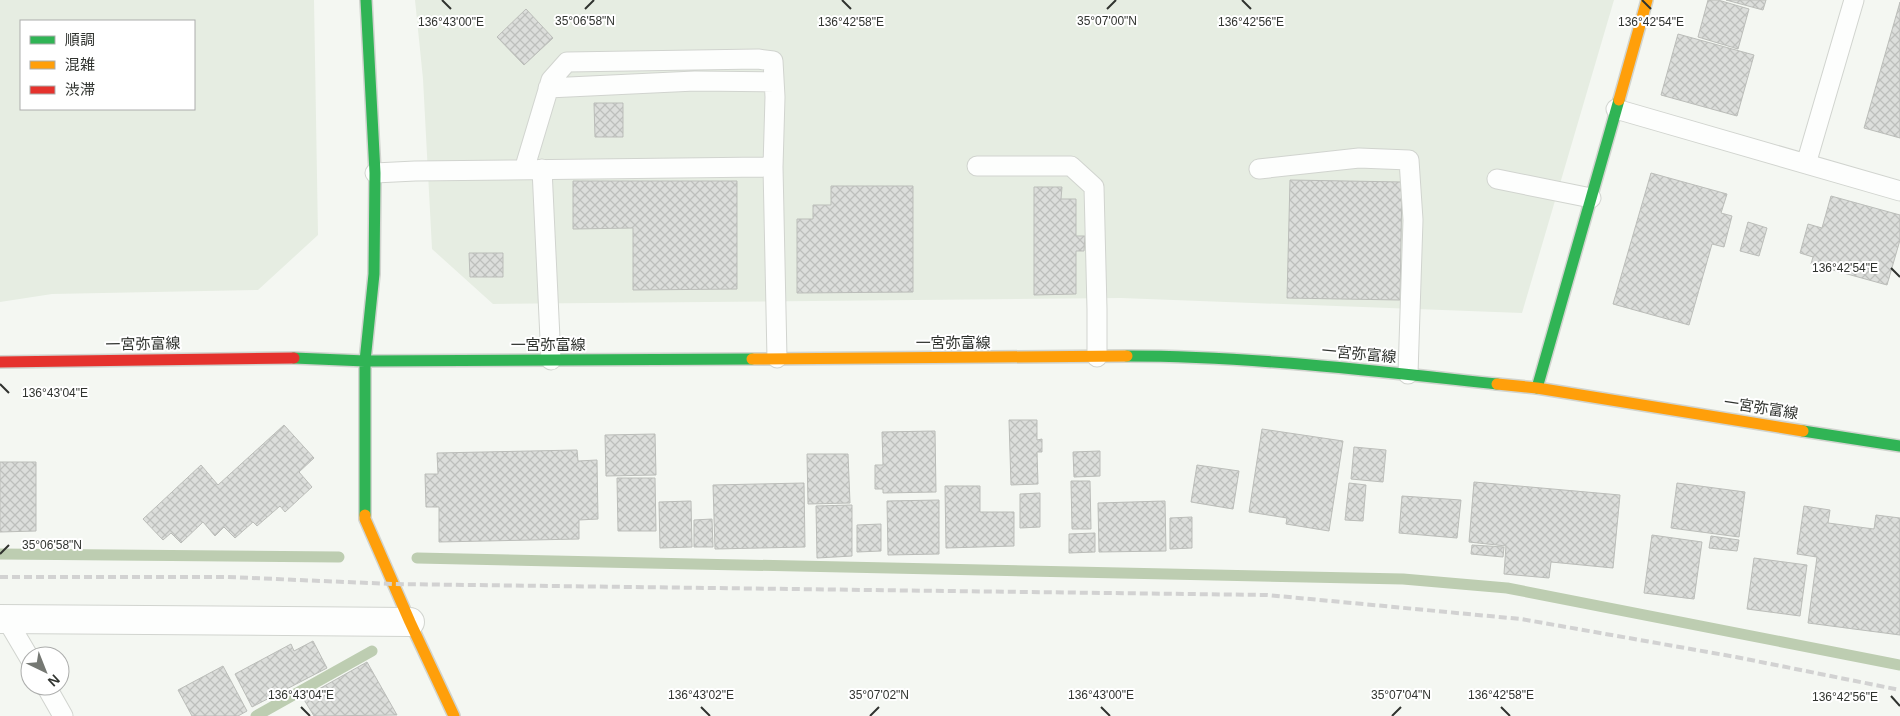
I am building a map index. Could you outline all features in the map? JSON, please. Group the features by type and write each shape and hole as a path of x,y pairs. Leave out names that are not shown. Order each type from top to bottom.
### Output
{"main road":[{"path":"366,0 375,173 374,274 365,361 365,520 454,716"},
{"path":"1537,388 1647,0"},
{"name":"一宮弥富線","path":"0,362 272,357 365,361 1193,357 1341,367 1537,388 1900,446"}],"street":[{"path":"4,619 410,622"}],"lane":[{"path":"1806,164 1854,0"},
{"path":"551,360 533,170 551,80 567,62 758,59 773,61 772,167 777,358"},
{"path":"1616,110 1900,191"},
{"path":"1258,169 1359,158 1409,160 1413,220 1408,374"},
{"path":"977,166 1071,166 1094,187 1097,357"},
{"path":"375,173 772,167"},
{"path":"1497,179 1591,198"},
{"path":"4,619 22,646"},
{"path":"52,696 63,716"}],"shaded area":[{"path":"0,0 314,0 318,235 258,290 52,294 0,302"},
{"path":"415,0 1614,0 1522,313 1121,298 493,304 432,249 423,79"}],"building":[{"path":"1708,0 1718,0 1749,9 1738,49 1698,37"},
{"path":"1726,0 1766,0 1763,10"},
{"path":"1900,2 1900,138 1864,128"},
{"path":"526,9 553,38 524,65 497,37"},
{"path":"1678,34 1754,55 1737,116 1661,95"},
{"path":"594,103 623,103 623,137 595,137"},
{"path":"1651,173 1727,194 1721,213 1732,216 1724,247 1712,244 1689,325 1613,304"},
{"path":"1290,180 1402,182 1400,300 1287,298"},
{"path":"573,181 737,181 737,289 633,290 633,228 573,229"},
{"path":"831,186 913,186 913,292 797,293 797,219 813,219 813,205 831,205"},
{"path":"1034,187 1062,187 1061,199 1076,199 1076,236 1085,236 1084,251 1076,251 1076,294 1034,295"},
{"path":"1831,196 1900,215 1900,240 1887,285 1811,264 1813,257 1800,253 1808,224 1822,228"},
{"path":"1748,222 1767,228 1759,256 1740,251"},
{"path":"469,253 503,253 503,277 470,277"},
{"path":"1009,420 1037,420 1037,440 1042,439 1042,452 1037,452 1038,484 1011,485"},
{"path":"284,425 314,458 299,472 312,487 285,512 280,506 257,526 253,522 235,538 224,527 215,536 203,522 181,543 171,533 163,540 143,519 201,465 218,485"},
{"path":"1262,429 1343,441 1329,531 1286,524 1287,518 1249,512"},
{"path":"935,431 936,492 883,493 883,489 875,489 875,465 883,465 882,432"},
{"path":"655,434 656,475 606,476 605,435"},
{"path":"1354,447 1386,450 1383,482 1351,479"},
{"path":"577,450 578,461 597,460 598,519 579,520 579,539 439,542 439,507 426,507 425,474 438,474 437,453"},
{"path":"1100,451 1100,476 1074,477 1073,452"},
{"path":"807,454 848,454 850,503 808,504"},
{"path":"0,462 36,462 36,531 0,532"},
{"path":"1197,465 1239,471 1233,509 1191,502"},
{"path":"617,478 655,478 656,531 618,531"},
{"path":"1071,481 1090,481 1091,529 1072,529"},
{"path":"1474,482 1620,495 1613,568 1551,562 1549,578 1504,574 1506,546 1469,542"},
{"path":"804,483 805,547 715,549 713,485"},
{"path":"1349,483 1366,485 1363,521 1345,520"},
{"path":"1677,483 1745,492 1739,537 1671,528"},
{"path":"945,486 980,486 980,512 1014,512 1014,546 946,548"},
{"path":"1040,493 1040,527 1020,528 1020,494"},
{"path":"1402,496 1461,500 1457,538 1399,533"},
{"path":"939,500 939,554 888,555 887,501"},
{"path":"691,501 692,547 660,548 659,502"},
{"path":"1165,501 1166,551 1099,552 1098,503"},
{"path":"852,505 852,556 817,558 816,506"},
{"path":"1804,506 1830,510 1828,523 1874,529 1876,515 1900,518 1900,635 1808,623 1817,557 1797,554"},
{"path":"1192,517 1192,548 1170,549 1170,518"},
{"path":"712,519 713,547 694,547 694,520"},
{"path":"881,524 881,551 857,552 857,525"},
{"path":"1095,533 1095,552 1069,553 1069,534"},
{"path":"1652,535 1702,542 1694,599 1644,593"},
{"path":"1711,536 1739,540 1737,551 1709,548"},
{"path":"1472,545 1504,547 1503,557 1471,554"},
{"path":"1754,558 1807,565 1800,616 1747,609"},
{"path":"313,641 327,668 252,707 235,674 291,644 294,651"},
{"path":"367,662 397,715 314,716 303,698"},
{"path":"223,666 247,711 238,716 192,716 178,690"}],"waterway":[{"path":"0,554 339,557"},
{"path":"417,558 1403,579 1507,588 1900,665"},
{"path":"256,716 372,651"}],"railway":[{"path":"0,577 228,577 393,584 1267,595 1521,619 1736,657 1900,690"}],"traffic: fast":[{"path":"365,515 365,361 374,274 375,173 366,0"},
{"path":"1537,388 1619,100"},
{"path":"1127,356 1266,361 1497,384"},
{"path":"294,358 365,361 752,359"},
{"path":"1803,431 1900,446"}],"traffic: slow":[{"path":"1619,100 1647,0"},
{"path":"752,359 1127,356"},
{"path":"1497,384 1537,388 1803,431"},
{"path":"365,515 365,519 410,622 454,716"}],"traffic: jam":[{"path":"0,362 294,358"}]}
